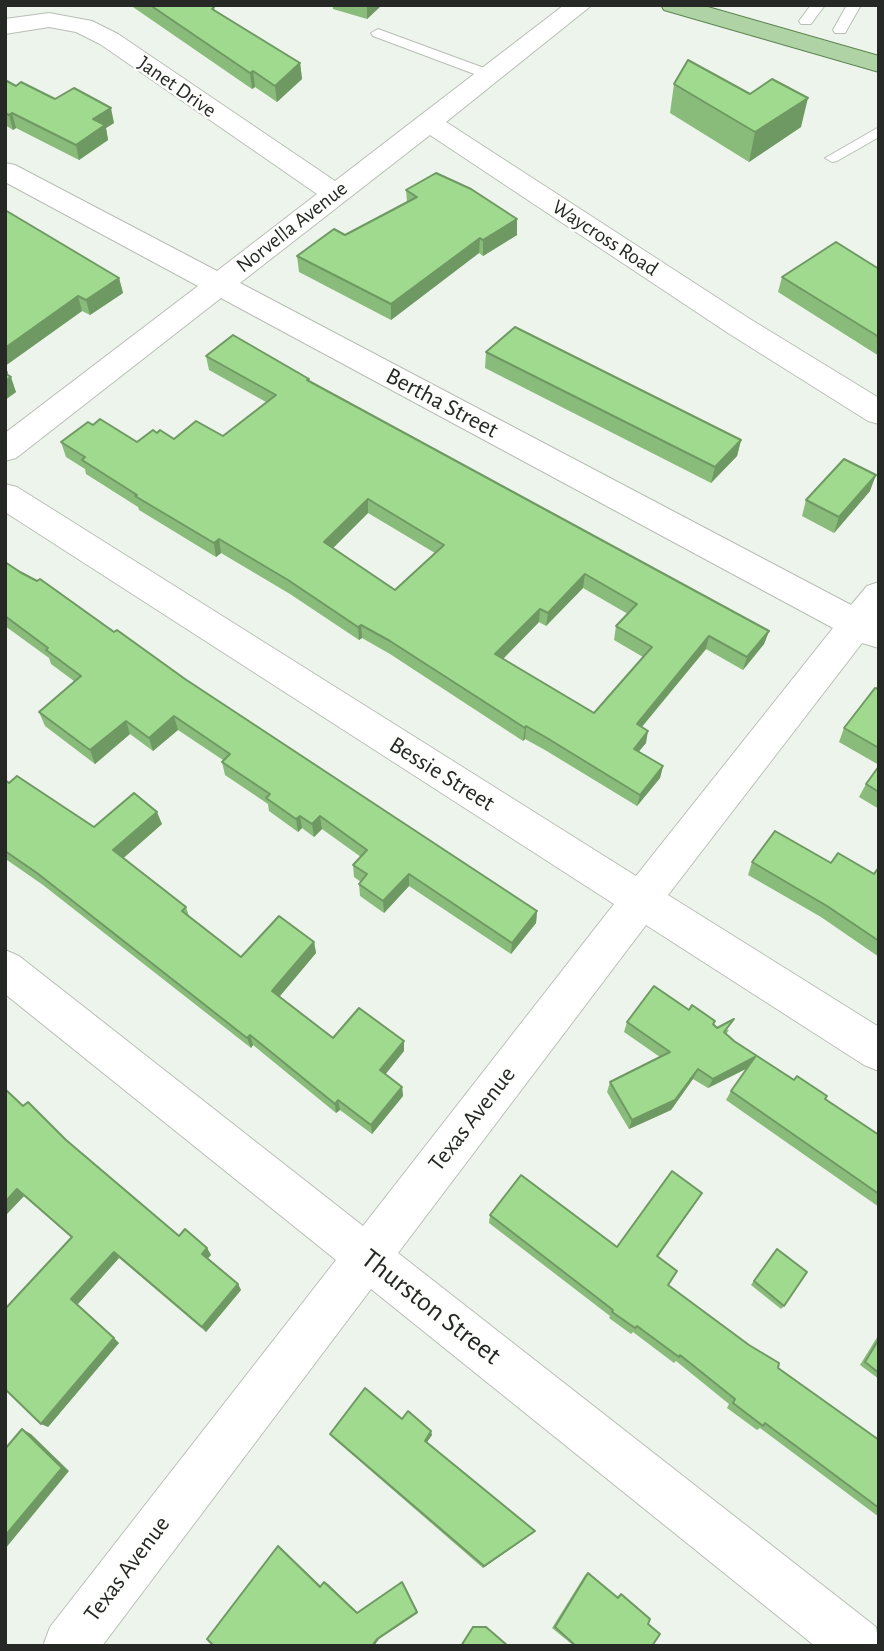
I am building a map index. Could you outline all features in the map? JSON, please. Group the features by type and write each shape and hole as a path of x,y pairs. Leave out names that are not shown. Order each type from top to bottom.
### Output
{"main road":[{"path":"673,5 879,64"},
{"path":"749,5 812,13 840,30 879,41"}],"street":[{"name":"Norvella Avenue","path":"5,450 580,5"},
{"name":"Janet Drive","path":"5,27 49,20 83,26 109,39 336,194"},
{"name":"Waycross Road","path":"429,122 782,352 879,412"},
{"name":"Bertha Street","path":"5,171 219,285 871,618"},
{"name":"Bessie Street","path":"5,496 879,1051"},
{"name":"Texas Avenue","path":"69,1646 641,900 871,618"},
{"name":"Thurston Street","path":"5,969 856,1646"}],"lane":[{"path":"840,30 854,5"},
{"path":"378,33 490,75"},
{"path":"832,158 879,131"}],"building":[{"path":"150,5 212,5 212,9 300,63 275,86 253,71 250,73"},
{"path":"688,60 750,94 772,79 808,98 755,132 674,84"},
{"path":"5,80 16,86 21,82 55,99 74,88 111,108 93,119 105,125 76,145 12,113 9,115 5,113"},
{"path":"436,173 471,189 517,219 483,240 480,238 391,304 297,256 334,229 345,235 417,197 406,190"},
{"path":"5,210 119,278 86,300 78,296 5,348"},
{"path":"836,242 879,269 879,337 782,277"},
{"path":"515,327 741,440 715,467 486,352"},
{"path":"233,335 309,379 307,380 769,631 747,657 709,636 637,724 648,731 634,749 663,766 640,795 547,738 526,726 525,728 390,641 361,625 358,627 288,580 219,539 214,543 135,496 137,495 82,460 85,457 61,442 88,422 93,425 100,419 137,442 153,430 157,433 160,430 174,439 196,421 223,436 276,395 206,356","holes":["368,499 444,545 395,590 324,542","585,574 637,604 616,626 652,647 594,713 495,654 540,609 548,613"]},
{"path":"844,459 876,475 839,517 806,500"},
{"path":"5,562 37,581 40,579 114,632 117,630 185,679 537,911 512,943 409,874 383,901 359,884 367,874 353,865 367,850 320,816 312,824 300,816 296,819 266,798 270,794 222,762 230,754 174,716 149,738 126,721 90,750 39,712 81,676 5,616"},
{"path":"875,688 879,689 879,748 844,728"},
{"path":"879,766 879,792 866,784"},
{"path":"17,776 94,827 134,793 157,812 113,850 186,907 182,911 241,957 279,916 314,942 272,991 333,1038 359,1008 404,1041 380,1070 402,1087 371,1125 338,1100 335,1104 250,1035 247,1038 37,873 5,851 5,780 9,783"},
{"path":"775,831 831,863 838,853 874,874 879,867 879,941 827,906 752,862"},
{"path":"654,986 689,1010 692,1005 715,1021 713,1024 717,1028 734,1019 724,1032 734,1041 794,1080 797,1076 827,1096 825,1099 879,1135 879,1194 731,1091 755,1057 713,1079 698,1069 675,1100 632,1120 610,1082 670,1052 627,1022"},
{"path":"5,1089 23,1106 28,1102 66,1140 179,1236 185,1229 207,1248 202,1254 238,1284 202,1327 114,1252 71,1299 114,1338 41,1424 5,1389 5,1309 72,1237 17,1189 5,1202"},
{"path":"672,1171 702,1193 657,1256 677,1271 668,1285 749,1345 779,1363 778,1368 879,1440 879,1508 765,1423 763,1426 733,1403 735,1399 680,1355 679,1357 637,1326 635,1328 612,1312 613,1310 490,1215 521,1175 617,1247"},
{"path":"777,1249 807,1272 784,1306 754,1281"},
{"path":"879,1339 879,1373 865,1362"},
{"path":"365,1388 402,1419 408,1411 431,1431 425,1441 535,1531 484,1566 330,1434"},
{"path":"22,1429 62,1468 5,1536 5,1449"},
{"path":"278,1546 320,1587 324,1582 357,1613 402,1582 417,1612 377,1639 372,1646 214,1646 207,1639"},
{"path":"588,1573 618,1598 621,1594 650,1619 648,1624 660,1634 652,1646 576,1646 555,1627"},
{"path":"473,1627 486,1627 508,1646 461,1646"}]}
